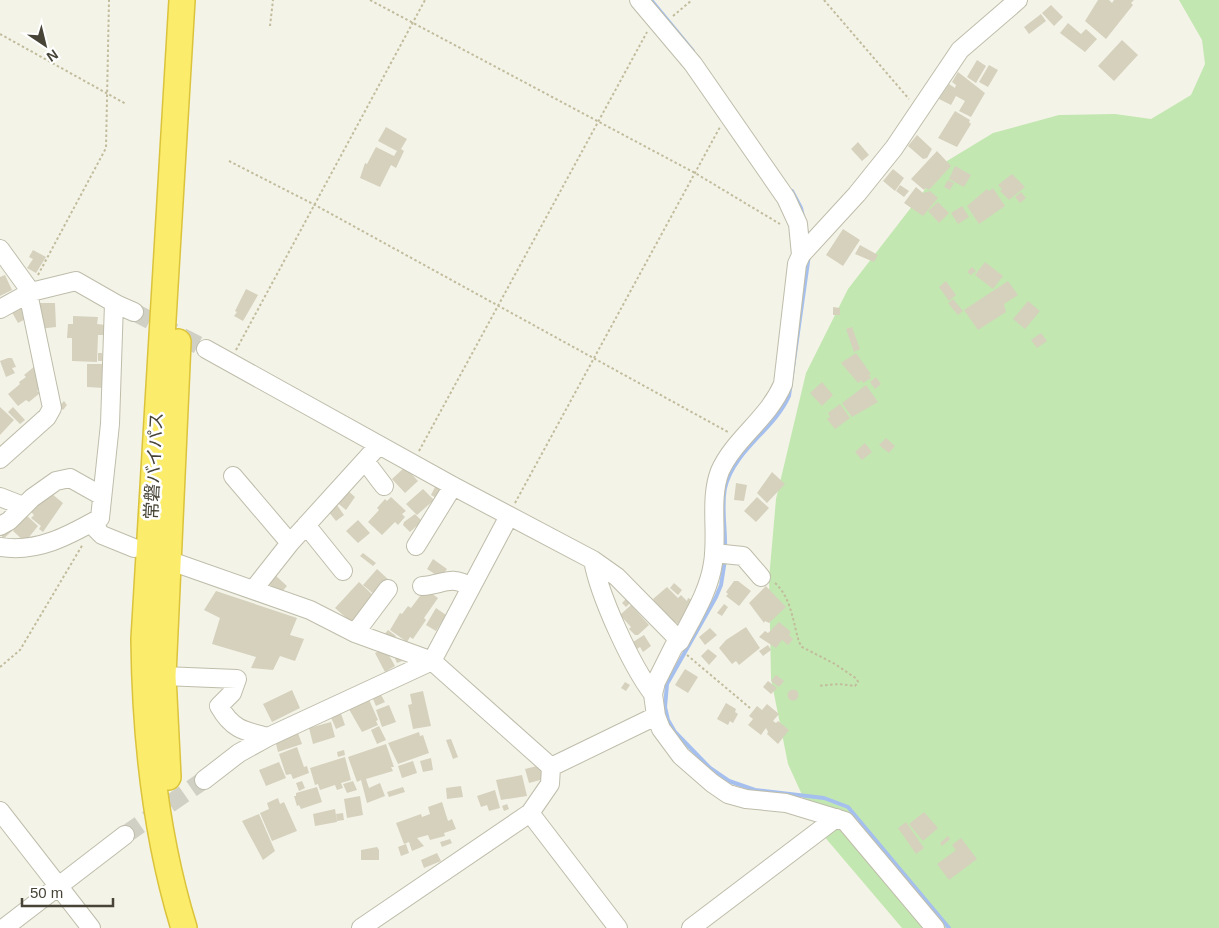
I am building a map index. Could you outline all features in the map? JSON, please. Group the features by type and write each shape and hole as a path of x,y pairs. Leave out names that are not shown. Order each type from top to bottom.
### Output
{"highway":[{"name":"常磐バイパス","path":"182,0 164,279 144,656 154,792 169,879 184,928"},
{"name":"常磐バイパス","path":"196,0 186,145 163,676 169,786 184,885 198,928"}],"street":[{"path":"639,0 664,19 786,198 804,245"},
{"path":"684,648 721,553 716,483 721,470 743,440 776,402 783,384 797,264 804,245 875,172 960,50 1018,0"},
{"path":"0,249 29,292 52,408 47,417 0,459"},
{"path":"0,309 29,292 76,281 134,312"},
{"path":"114,303 110,424 102,496 97,522 102,535 134,548"},
{"path":"206,349 508,516 593,560 617,577 684,648"},
{"path":"253,590 290,543 379,445"},
{"path":"364,461 384,486"},
{"path":"233,476 290,543"},
{"path":"0,526 9,521 23,506 48,486 65,478 77,481 102,496"},
{"path":"416,546 453,486"},
{"path":"0,498 23,506"},
{"path":"204,780 239,754 268,737 432,661 508,516"},
{"path":"0,547 20,549 48,544 97,522"},
{"path":"306,526 343,571"},
{"path":"721,553 748,560 762,577"},
{"path":"593,560 596,580 641,679 653,694"},
{"path":"179,564 310,610 355,633 432,661 551,767"},
{"path":"422,586 453,580 461,581 471,587"},
{"path":"355,633 388,589"},
{"path":"684,648 674,646 656,682 653,694 656,716 661,729 682,756 712,783 728,794 746,799 786,803 845,820 935,928"},
{"path":"163,676 237,678 232,694 219,706 229,722 253,733 268,737"},
{"path":"551,767 656,716"},
{"path":"361,928 530,813 550,784 551,767"},
{"path":"0,811 90,928"},
{"path":"530,813 618,928"},
{"path":"691,928 836,818"},
{"path":"4,928 125,835"}],"path":[{"path":"29,292 106,148 109,0"},
{"path":"270,26 273,0"},
{"path":"370,0 695,173 804,245"},
{"path":"229,362 425,0"},
{"path":"412,463 650,26 692,0"},
{"path":"824,0 919,111"},
{"path":"0,34 126,104"},
{"path":"508,516 727,114"},
{"path":"229,161 315,205 743,440"},
{"path":"0,668 20,650 97,522"},
{"path":"762,577 774,583 785,594 802,647 835,664 858,682 855,686 838,684 818,686"},
{"path":"684,648 750,708"}],"green space":[{"path":"1179,0 1219,0 1219,928 902,928 817,828 788,764 771,679 769,579 776,499 806,373 848,289 947,161 993,133 1059,115 1115,114 1151,119 1191,95 1205,64 1202,40"}],"building":[{"path":"1098,0 1109,0 1112,3 1114,0 1134,0 1131,3 1133,5 1106,39 1085,21"},
{"path":"1051,5 1063,17 1054,26 1042,13"},
{"path":"1041,14 1046,21 1029,34 1024,27"},
{"path":"1068,23 1081,34 1086,29 1097,39 1085,52 1060,33"},
{"path":"1122,40 1138,55 1114,81 1098,66"},
{"path":"977,60 986,66 976,83 967,77"},
{"path":"989,65 998,70 988,87 979,82"},
{"path":"958,72 985,93 971,117 959,111 965,101 956,96 951,105 939,99 949,84 955,88 956,85 952,82"},
{"path":"955,111 970,120 971,124 957,147 938,138"},
{"path":"386,127 407,139 401,149 404,151 396,168 391,165 380,187 360,178 365,163 367,164 376,147 394,156 397,151 378,141"},
{"path":"917,135 932,149 927,158 923,159 908,146"},
{"path":"858,142 869,155 862,161 851,149"},
{"path":"937,151 951,166 929,190 926,188 924,190 911,179"},
{"path":"955,166 971,175 964,187 949,179"},
{"path":"893,169 904,178 895,191 883,181"},
{"path":"1012,174 1025,187 1009,200 1000,191 1002,189 998,185"},
{"path":"948,180 954,183 950,190 944,187"},
{"path":"900,185 909,191 904,197 896,191"},
{"path":"916,187 923,193 930,191 938,198 923,216 904,203"},
{"path":"993,188 1005,206 979,224 967,206 987,189 989,191"},
{"path":"1021,192 1026,198 1020,203 1015,197"},
{"path":"938,202 949,213 939,223 928,211"},
{"path":"962,206 969,217 958,224 951,213"},
{"path":"843,229 860,240 843,266 826,255"},
{"path":"860,245 878,255 874,262 855,254"},
{"path":"33,250 46,257 36,273 27,268 33,259 29,257"},
{"path":"985,262 1003,276 993,289 975,275"},
{"path":"972,267 976,271 971,275 967,272"},
{"path":"5,275 12,290 0,296 0,277"},
{"path":"946,281 956,295 949,301 939,287"},
{"path":"1008,281 1018,295 1004,304 1006,312 978,330 964,310"},
{"path":"246,289 258,295 243,321 234,316"},
{"path":"953,299 963,311 958,315 948,303"},
{"path":"1028,301 1040,311 1025,329 1013,319"},
{"path":"17,303 20,309 25,307 31,316 18,323 9,307"},
{"path":"39,303 55,303 56,327 39,329"},
{"path":"833,307 840,308 840,315 833,315"},
{"path":"73,316 98,317 97,324 106,325 105,335 98,335 97,362 72,361 72,338 67,338 68,324 73,324"},
{"path":"852,327 860,349 854,352 846,329"},
{"path":"1041,333 1047,341 1037,348 1031,340"},
{"path":"98,353 102,353 102,361 98,361"},
{"path":"856,353 871,374 869,375 871,378 863,383 861,380 858,383 841,363"},
{"path":"12,358 16,367 12,368 15,373 6,377 0,361"},
{"path":"87,364 105,364 104,388 87,387"},
{"path":"35,366 44,385 37,391 40,393 29,402 26,400 18,406 8,394 20,384 19,382 26,377 24,375"},
{"path":"876,377 881,384 875,389 870,382"},
{"path":"822,382 833,395 822,406 810,393"},
{"path":"866,385 878,402 852,417 842,403"},
{"path":"64,401 67,405 63,410 59,406"},
{"path":"840,404 850,418 835,429 827,419 830,417 828,413"},
{"path":"0,407 14,420 0,435"},
{"path":"13,407 25,420 20,424 8,412"},
{"path":"886,438 895,446 889,453 879,445"},
{"path":"865,443 872,452 862,460 855,452"},
{"path":"405,467 418,481 405,493 392,479"},
{"path":"772,472 785,484 767,503 757,493"},
{"path":"437,483 444,487 438,499 431,495"},
{"path":"736,483 747,485 744,501 734,500"},
{"path":"345,488 355,497 346,510 334,500"},
{"path":"423,489 434,500 417,515 406,504"},
{"path":"47,490 63,503 43,532 39,529 41,526 31,518 34,515 30,511"},
{"path":"391,497 406,511 402,514 405,517 398,525 395,522 382,535 368,522 379,510 377,508 385,499 387,501"},
{"path":"757,497 769,508 756,522 744,511"},
{"path":"337,505 344,515 336,521 328,511"},
{"path":"415,514 422,521 410,532 403,525 404,522"},
{"path":"26,515 38,526 25,542 13,531"},
{"path":"358,520 370,533 358,543 346,531"},
{"path":"7,525 12,531 3,539 0,531"},
{"path":"363,553 376,563 373,566 360,556"},
{"path":"433,559 447,569 441,578 427,569"},
{"path":"377,569 390,581 376,596 363,585"},
{"path":"275,575 287,586 279,595 267,584"},
{"path":"734,581 738,581 751,591 739,606 726,596 728,594 726,592"},
{"path":"359,582 375,597 351,622 335,608"},
{"path":"674,583 682,590 678,595 670,588"},
{"path":"766,586 786,607 769,623 765,621 764,623 749,603"},
{"path":"667,587 678,598 681,595 687,601 688,598 693,600 678,624 666,616 653,599"},
{"path":"216,591 297,618 290,635 304,639 295,661 280,656 273,670 251,668 256,657 212,644 220,618 204,610"},
{"path":"428,591 438,598 424,618 426,620 413,639 410,637 407,642 390,630 400,613 402,614 408,606 411,608 423,592"},
{"path":"626,599 630,603 626,607 622,603"},
{"path":"724,604 728,607 722,616 717,613"},
{"path":"631,605 649,625 638,635 635,635 629,629 631,627 620,615"},
{"path":"436,608 446,615 436,631 426,625"},
{"path":"779,622 791,632 789,635 793,639 788,645 782,640 776,648 759,637 765,631 768,633"},
{"path":"746,627 760,648 739,665 736,661 732,664 719,648 726,640"},
{"path":"710,628 717,635 705,645 699,637"},
{"path":"388,630 396,636 391,642 383,636"},
{"path":"644,635 651,646 643,652 640,647 637,649 633,642"},
{"path":"768,645 771,650 763,656 759,651"},
{"path":"385,648 395,666 385,672 375,653"},
{"path":"708,649 717,656 709,665 701,656"},
{"path":"398,652 402,661 397,663 393,654"},
{"path":"685,669 698,677 688,693 675,685"},
{"path":"776,675 784,681 779,687 771,681"},
{"path":"768,681 777,688 771,694 763,687"},
{"path":"625,682 630,685 626,691 621,688"},
{"path":"292,690 300,708 272,722 263,704"},
{"path":"791,690 795,690 798,695 797,699 791,700 788,697 788,693"},
{"path":"423,691 431,726 413,729 408,705 412,704 410,694"},
{"path":"367,695 378,720 376,721 378,725 362,732 346,704"},
{"path":"381,695 385,702 376,706 373,699"},
{"path":"726,703 736,709 735,712 738,714 733,723 730,721 728,725 717,719"},
{"path":"767,704 779,714 773,721 776,723 778,721 789,730 778,744 767,734 766,728 761,735 748,725 753,719 749,716 757,706 762,710"},
{"path":"389,705 396,722 382,727 376,710"},
{"path":"339,708 345,725 336,729 329,713"},
{"path":"331,722 335,737 313,744 309,728"},
{"path":"379,726 386,740 377,744 371,730"},
{"path":"419,732 420,736 423,735 429,753 398,764 388,743"},
{"path":"298,733 302,744 278,752 275,740"},
{"path":"451,739 458,757 453,759 446,740"},
{"path":"386,744 394,767 391,767 393,771 366,779 369,788 380,783 385,796 367,803 361,780 357,782 348,757"},
{"path":"297,747 304,767 307,766 309,773 293,779 291,774 286,775 279,754"},
{"path":"344,750 345,755 338,757 337,752"},
{"path":"345,757 351,780 341,783 343,788 337,790 335,785 320,790 318,784 315,785 310,768"},
{"path":"431,758 433,770 423,772 420,761"},
{"path":"413,761 417,773 402,778 398,766"},
{"path":"279,762 286,778 266,786 259,770"},
{"path":"541,765 544,779 529,783 525,769"},
{"path":"522,775 527,796 501,800 496,780"},
{"path":"302,781 305,788 299,791 296,783"},
{"path":"353,781 357,790 347,793 343,784"},
{"path":"461,786 463,797 447,799 446,788"},
{"path":"317,787 322,802 301,809 299,805 297,806 294,796 296,796 296,793"},
{"path":"403,787 405,792 389,797 387,792"},
{"path":"495,790 500,808 489,811 487,805 481,807 477,796"},
{"path":"360,796 363,815 347,818 344,799"},
{"path":"278,798 280,804 284,802 297,831 272,841 260,813 269,809 267,803"},
{"path":"442,802 448,821 452,819 456,829 444,833 445,836 430,840 428,835 417,838 424,846 412,851 409,842 404,844 396,823 421,814 422,817 430,814 428,807"},
{"path":"507,804 509,809 504,811 502,806"},
{"path":"335,809 337,822 315,826 313,814"},
{"path":"924,812 938,828 923,841 909,824"},
{"path":"343,813 344,820 337,821 336,814"},
{"path":"259,814 275,851 263,860 242,821"},
{"path":"906,822 924,848 916,854 898,828"},
{"path":"948,836 950,839 942,846 940,843"},
{"path":"961,838 977,859 949,880 937,864 956,850 952,845"},
{"path":"450,839 452,843 442,847 440,842"},
{"path":"406,844 409,853 401,856 398,847"},
{"path":"377,847 379,850 379,860 361,860 361,850"},
{"path":"437,853 441,861 424,868 421,860"}],"waterway":[{"path":"651,0 693,51"},
{"path":"792,191 801,208 808,238"},
{"path":"725,550 724,496 730,475 745,451 774,419 789,396 809,255"},
{"path":"725,560 721,585 716,597 667,684 665,707 668,720 675,732 710,768 729,781 755,790 824,798 848,807 949,928"}],"tunnel":[{"path":"134,312 206,349"},
{"path":"125,835 204,780"}]}
